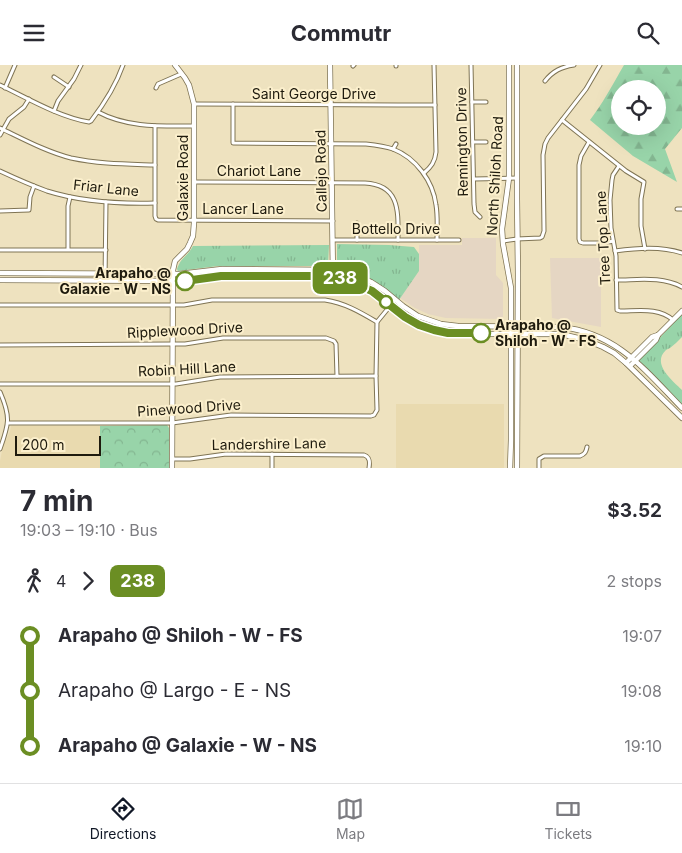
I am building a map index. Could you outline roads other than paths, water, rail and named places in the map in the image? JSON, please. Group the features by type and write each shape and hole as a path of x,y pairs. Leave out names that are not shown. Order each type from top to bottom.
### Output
{"main road":[{"name":"Galaxie Road","path":"172,468 172,274 175,261 186,249 194,230 195,182 194,104 189,85 175,65"},
{"name":"Callejo Road","path":"330,65 333,277"},
{"name":"North Shiloh Road","path":"509,65 509,179 503,223 503,241 511,287 510,468"},
{"name":"North Shiloh Road","path":"517,65 517,468"},
{"path":"0,273 172,274 222,269 317,269 350,273 385,291 394,300 416,315 440,323 458,326 561,327 590,333 608,341 633,359 682,408"},
{"path":"0,280 192,281 221,276 318,276 343,279 372,291 409,320 438,331 448,333 561,334 588,340 608,349 628,365 682,418"},
{"path":"509,276 515,279 518,285"},
{"path":"628,365 652,337 658,335 682,311"},
{"path":"438,331 440,323"},
{"path":"588,340 590,333"},
{"path":"511,364 518,364"},
{"path":"511,410 517,410"}],"street":[{"path":"5,88 16,65"},
{"path":"54,111 58,101 69,87 81,65"},
{"path":"0,85 54,111 89,122 112,90 122,65"},
{"path":"424,173 434,163 436,153 434,65"},
{"name":"Remington Drive","path":"471,65 474,208 480,217"},
{"path":"545,81 555,70 574,65"},
{"path":"503,241 540,238 544,234 544,151 548,138 586,89 600,66 595,65"},
{"path":"156,88 158,84 182,73"},
{"path":"54,77 69,87"},
{"path":"0,135 1,129 9,119 24,107 29,99"},
{"path":"472,102 486,102"},
{"name":"Saint George Drive","path":"194,104 435,105"},
{"path":"233,105 233,143 366,144 385,146 406,156 424,173 432,187 436,204 437,240"},
{"path":"98,112 125,123 155,126 194,126"},
{"path":"562,120 619,166 644,182 641,226 645,249"},
{"path":"155,126 155,203"},
{"path":"1,129 69,157 106,164 155,165"},
{"path":"473,142 486,142"},
{"path":"589,142 580,165 579,239 583,243 613,241"},
{"path":"393,149 396,144"},
{"name":"Tree Top Lane","path":"619,166 613,175 611,186 611,228 615,251 617,310 657,311 666,314 673,320"},
{"name":"Friar Lane","path":"0,171 34,186 70,197 106,202 155,203"},
{"path":"474,179 516,179"},
{"name":"Chariot Lane","path":"195,182 373,183 387,190 394,198 398,210 398,241"},
{"path":"0,211 29,210 30,197 34,186"},
{"path":"68,249 68,206 70,197"},
{"path":"106,202 106,281"},
{"name":"Lancer Lane","path":"155,203 155,216 160,221 333,221"},
{"path":"677,209 682,209"},
{"path":"356,223 357,240"},
{"name":"Bottello Drive","path":"333,240 460,241"},
{"path":"615,251 666,249 682,253"},
{"path":"0,250 106,250"},
{"path":"616,280 659,280 682,287"},
{"path":"0,305 184,305 212,300 325,301 340,303 357,310 377,322"},
{"path":"376,376 377,322 394,300"},
{"name":"Ripplewood Drive","path":"0,345 185,344 222,338 326,338 334,341 336,344 337,376"},
{"name":"Robin Hill Lane","path":"0,384 172,383 220,377 376,376"},
{"name":"Pinewood Drive","path":"8,423 172,423 231,415 371,416 374,415 376,410 376,376"},
{"path":"0,392 8,413 8,423 0,449"},
{"path":"539,468 539,459 544,456 580,456 584,454 587,447"},
{"name":"Landershire Lane","path":"172,459 190,459 226,454 364,455 369,459 369,468"},
{"path":"272,454 272,468"}],"place":[{"name":"Arapaho @ Galaxie - W - NS","path":"185,281"},
{"name":"Arapaho @ Shiloh - W - FS","path":"481,333"}]}
